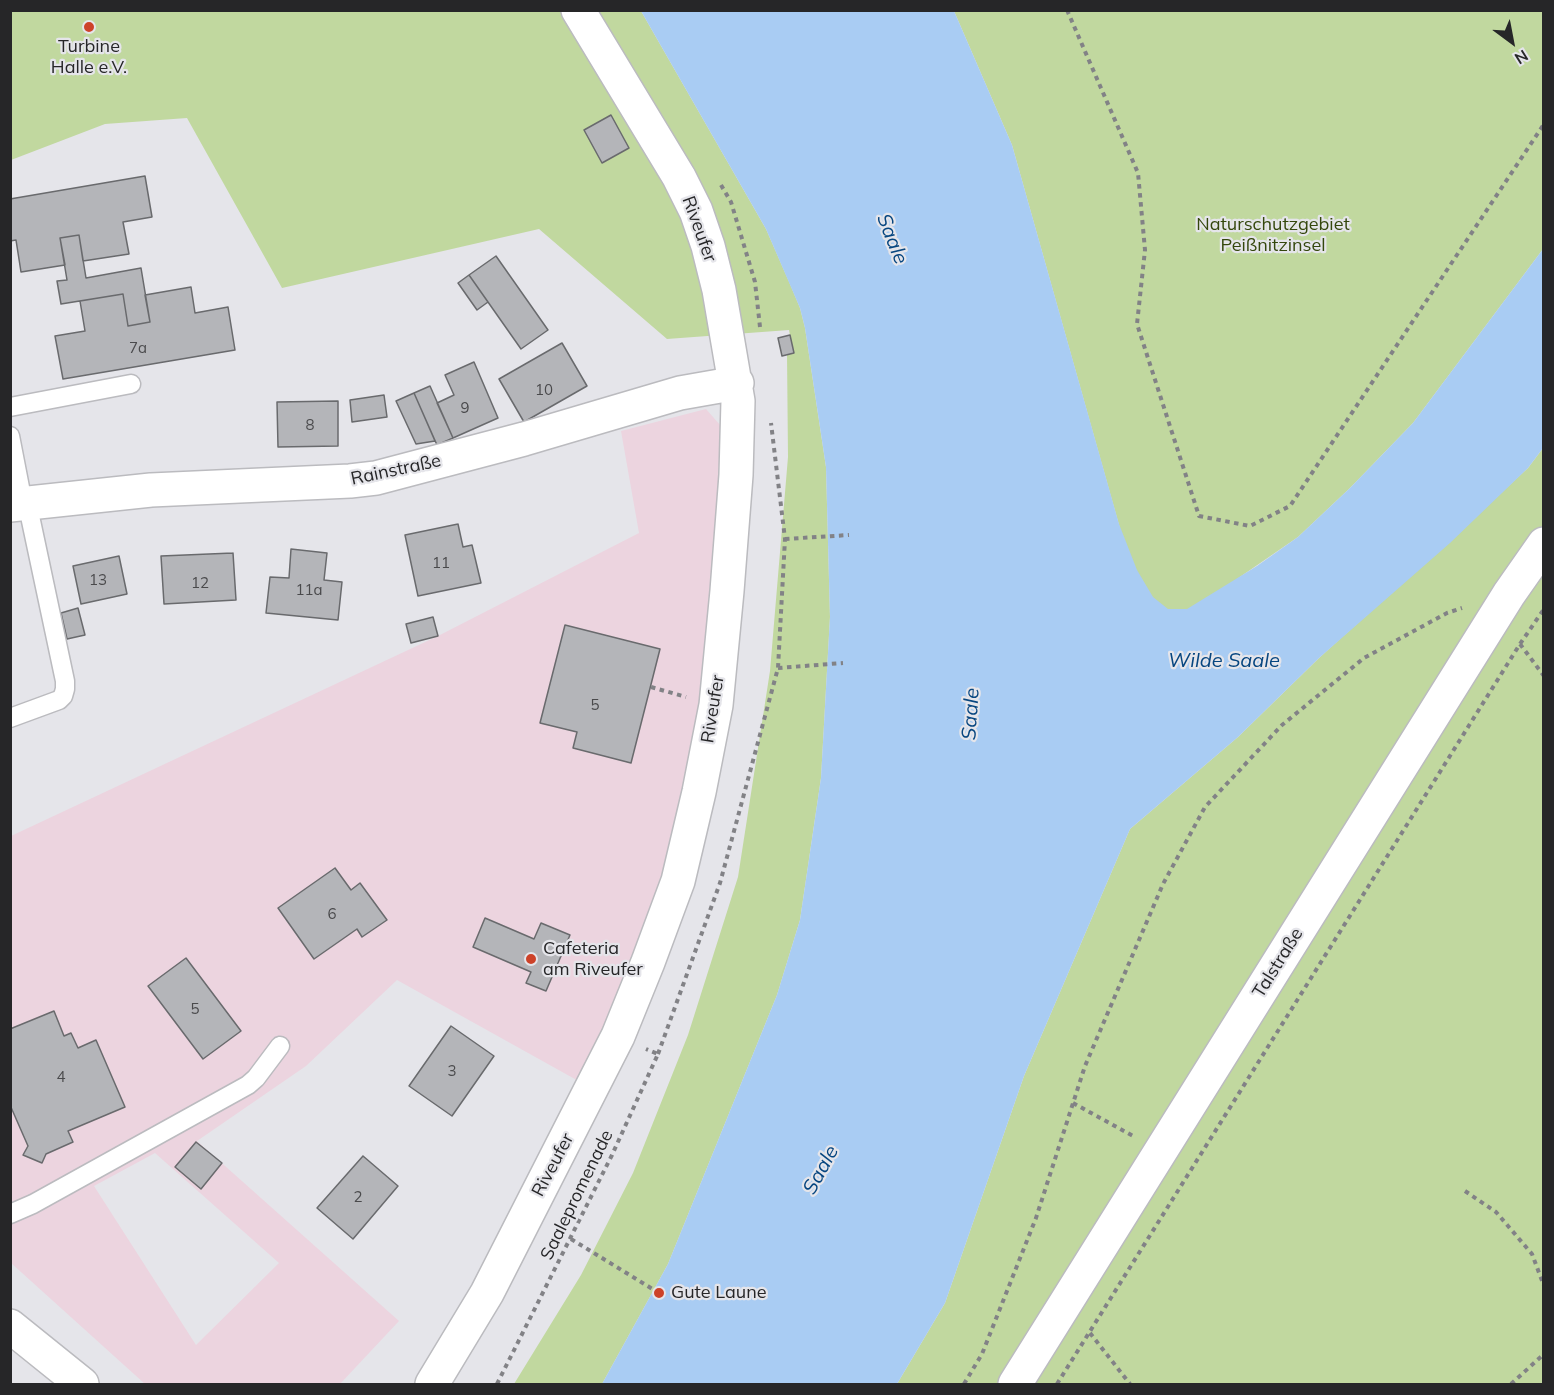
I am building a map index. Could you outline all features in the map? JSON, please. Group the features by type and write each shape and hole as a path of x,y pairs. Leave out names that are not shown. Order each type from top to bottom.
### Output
{"street":[{"name":"Riveufer","path":"432,1384 488,1293 618,1036 678,881 714,716 735,486 738,400 719,290 696,211 679,177 578,10"},
{"name":"Rainstraße","path":"20,503 150,490 376,478 524,439 680,393 736,383"},
{"name":"Talstraße","path":"1015,1384 1509,594 1544,544"},
{"path":"10,1326 82,1384"}],"lane":[{"path":"10,407 131,384"},
{"path":"10,435 20,503 65,681 63,696 59,700 10,718"},
{"path":"10,1214 248,1085 280,1046"}],"path":[{"path":"1067,10 1138,173 1145,250 1137,324 1199,516 1250,526 1290,506 1544,124"},
{"path":"785,539 849,535"},
{"path":"964,1384 982,1354 1036,1218 1085,1066 1163,884 1205,807 1282,725 1364,658 1447,613 1509,594"},
{"path":"1057,1384 1544,609"},
{"path":"1520,644 1544,676"},
{"path":"778,669 843,663"},
{"name":"Saalepromenade","path":"497,1384 612,1155 658,1054 618,1036"},
{"path":"1073,1103 1161,1151"},
{"path":"1465,1191 1496,1212 1532,1254 1544,1286"},
{"path":"570,1239 659,1293"},
{"path":"1090,1333 1130,1384"},
{"path":"1511,1384 1544,1354"}],"shaded area":[{"path":"706,409 728,434 690,815 582,1083 397,980 306,1066 197,1141 399,1321 340,1384 145,1384 11,1263 10,1105 28,1146 23,1155 42,1163 46,1154 72,1142 68,1131 125,1107 96,1040 78,1048 71,1033 64,1036 54,1011 11,1029 11,836 438,636 639,533 621,431","holes":["660,649 631,763 573,748 577,732 541,723","335,868 351,890 387,920 363,937 357,929 314,959 278,908","570,935 546,991 526,983 531,972","155,1153 279,1263 196,1345 94,1186"]}],"green space":[{"path":"10,11 641,11 766,229 790,284 805,328 826,467 830,617 821,778 800,920 777,995 668,1264 602,1384 514,1384 581,1275 633,1173 688,1035 738,877 770,671 788,457 787,354 793,353 789,330 667,339 539,229 282,288 187,118 105,124 11,160"},
{"name":"Naturschutzgebiet Peißnitzinsel","path":"954,11 1543,11 1543,249 1413,423 1350,488 1298,537 1237,579 1218,616 1130,608 1119,525 1012,145"},
{"path":"1543,448 1543,1384 897,1384 945,1303 1024,1076 1130,829 1238,737 1319,658 1528,468"}],"water":[{"path":"641,11 954,11 1012,145 1119,524 1137,570 1153,597 1168,609 1187,609 1257,566 1298,537 1350,488 1413,423 1543,249 1543,448 1528,468 1450,543 1319,658 1238,737 1130,829 1024,1076 945,1303 897,1384 602,1384 668,1264 777,995 800,920 821,778 830,617 826,467 800,308 766,229"}],"building":[{"path":"611,115 629,148 602,163 584,130"},
{"path":"145,176 152,217 123,222 129,254 83,261 79,235 60,238 65,265 21,272 16,240 10,241 10,199"},
{"path":"79,235 86,278 141,268 150,322 128,326 123,294 61,304 57,281 67,280 60,238"},
{"path":"496,256 548,330 521,349 469,275"},
{"path":"469,275 488,302 477,310 458,283"},
{"path":"191,287 195,313 228,307 235,350 63,379 55,336 85,331 80,301 123,294 128,326 150,322 145,295"},
{"path":"790,335 794,353 782,356 778,338"},
{"path":"562,343 587,386 524,422 499,379"},
{"path":"474,362 498,418 453,438 437,403 454,395 445,375"},
{"path":"430,386 453,438 437,445 414,393"},
{"path":"414,393 435,441 416,444 396,401"},
{"path":"384,395 387,417 352,422 350,400"},
{"path":"338,401 338,446 278,447 277,402"},
{"path":"458,524 463,547 472,545 481,583 418,596 405,535"},
{"path":"291,549 327,553 324,580 342,582 338,620 266,613 270,577 289,578"},
{"path":"233,553 236,600 164,604 161,556"},
{"path":"119,556 127,594 81,604 73,566"},
{"path":"78,608 85,635 67,639 61,613"},
{"path":"433,617 438,636 411,643 406,624"},
{"path":"565,625 660,649 631,763 573,748 577,732 540,723"},
{"path":"335,868 351,890 360,883 387,920 362,937 357,929 314,959 278,908"},
{"name":"Cafeteria am Riveufer","path":"485,918 534,939 541,923 570,935 546,991 526,983 531,972 473,947"},
{"path":"186,958 241,1031 203,1059 148,986"},
{"path":"54,1011 64,1036 71,1033 78,1048 96,1040 125,1107 68,1131 73,1142 46,1154 42,1163 23,1155 28,1146 10,1105 10,1029"},
{"path":"451,1026 494,1056 452,1116 409,1086"},
{"path":"196,1142 222,1163 201,1189 175,1167"},
{"path":"363,1156 398,1186 353,1239 317,1208"}],"place":[{"name":"Turbine Halle e.V.","path":"89,27"},
{"name":"Cafeteria am Riveufer","path":"531,959"},
{"name":"Gute Laune","path":"659,1293"}],"water label":[{"name":"Saale","path":"892,239"},
{"name":"Wilde Saale","path":"1224,661"},
{"name":"Saale","path":"971,714"},
{"name":"Saale","path":"821,1170"}]}
